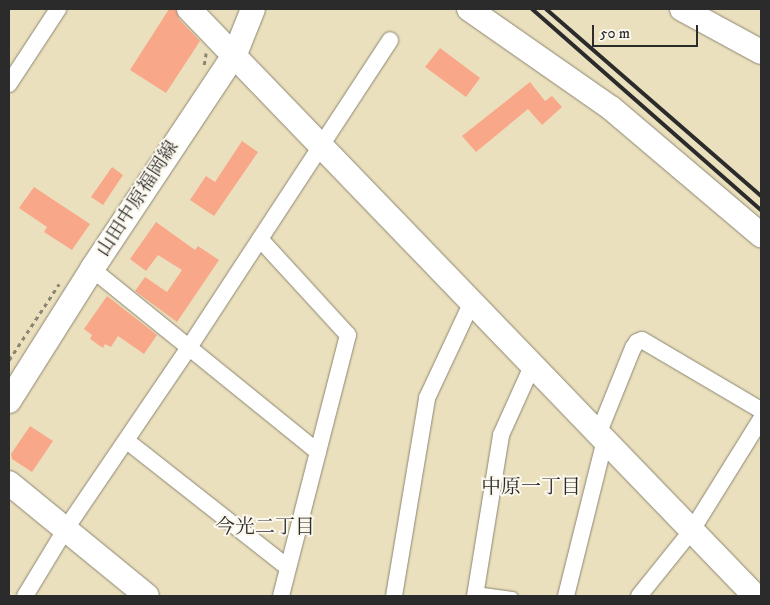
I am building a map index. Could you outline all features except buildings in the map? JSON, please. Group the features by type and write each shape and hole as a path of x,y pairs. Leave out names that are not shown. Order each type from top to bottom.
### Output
{"street":[{"path":"9,84 58,9"},
{"name":"山田中原福岡線","path":"9,400 92,270 235,54 253,9"},
{"path":"470,9 611,108 761,235"},
{"path":"682,9 761,52"},
{"path":"195,11 249,72 755,596"},
{"path":"25,596 65,530 127,441 390,40"},
{"path":"260,240 348,335 281,596"},
{"path":"92,270 318,452"},
{"path":"394,596 427,398 472,302"},
{"path":"566,596 602,436 633,348 637,342 642,340 761,410"},
{"path":"476,594 501,435 533,364"},
{"path":"639,596 692,530 761,419"},
{"path":"127,441 287,567"},
{"path":"9,483 148,596"}],"lane":[{"path":"476,594 513,596"}],"railway":[{"path":"532,9 761,210"},
{"path":"546,9 761,196"}],"district":[{"name":"中原一丁目","path":"531,487"},
{"name":"今光二丁目","path":"265,527"}]}
